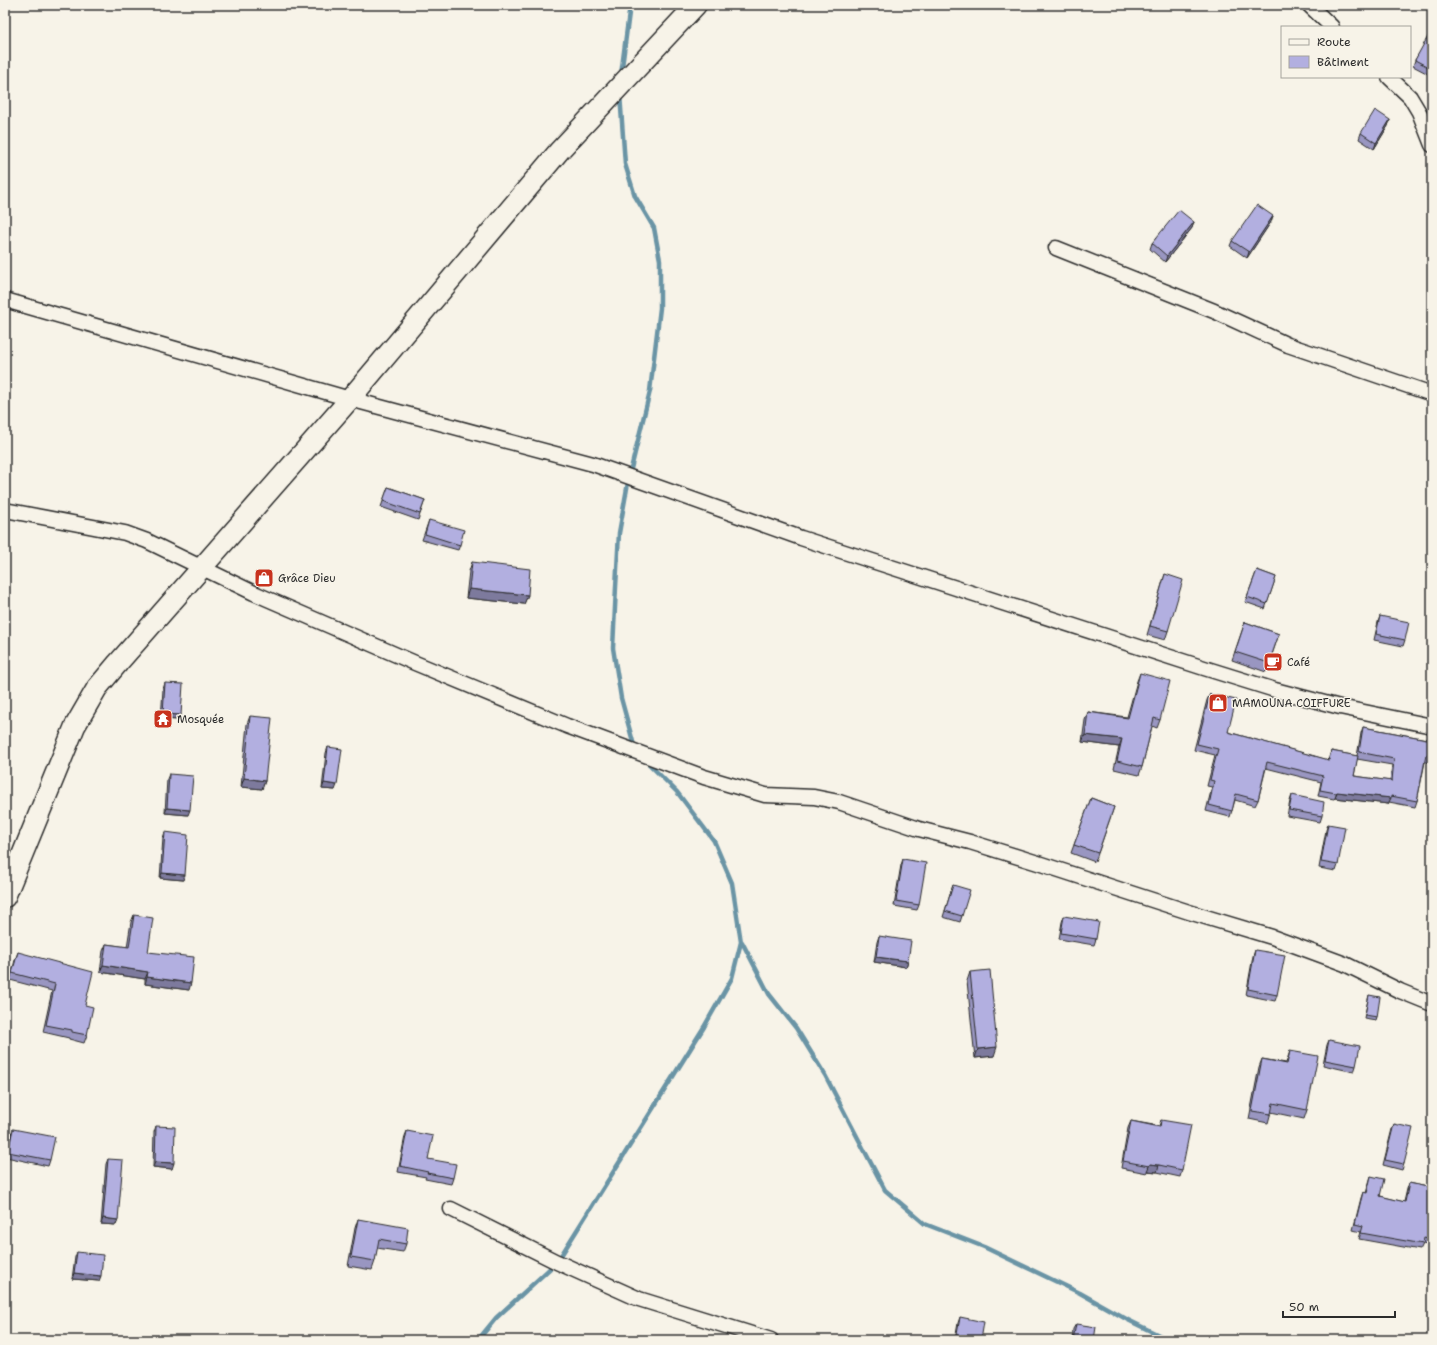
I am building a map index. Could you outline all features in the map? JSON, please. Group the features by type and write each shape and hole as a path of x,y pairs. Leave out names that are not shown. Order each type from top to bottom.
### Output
{"street":[{"path":"5,897 75,726 97,688 350,399 560,150 696,5"},
{"path":"1310,5 1331,26"},
{"path":"1390,78 1410,97 1419,112 1432,145"},
{"path":"1056,248 1214,311 1288,345 1432,394"},
{"path":"5,300 350,399 592,464 801,538 1275,690 1340,707 1432,726"},
{"path":"5,510 125,533 166,550 254,593 422,666 566,726 704,777 765,795 814,797 839,802 919,829 970,842 1038,863 1272,937 1345,964 1400,992 1432,1004"},
{"path":"451,1210 557,1262 639,1299 771,1340"}],"building":[{"path":"1431,31 1432,32 1432,69 1415,60"},
{"path":"1375,110 1390,120 1376,143 1361,133"},
{"path":"1257,205 1273,216 1249,252 1232,241"},
{"path":"1179,210 1194,222 1167,256 1152,243"},
{"path":"388,487 425,500 420,514 383,501"},
{"path":"429,520 464,530 460,545 425,534"},
{"path":"472,562 530,569 528,595 469,589"},
{"path":"1257,570 1276,577 1267,604 1247,597"},
{"path":"1165,574 1183,580 1168,631 1150,626"},
{"path":"1380,616 1409,622 1405,640 1376,634"},
{"path":"1245,622 1279,634 1269,663 1235,652"},
{"path":"1140,673 1170,681 1160,720 1154,718 1142,767 1117,761 1122,739 1085,735 1088,712 1128,718"},
{"path":"165,683 183,684 181,715 163,714"},
{"path":"1210,694 1236,700 1228,732 1329,760 1331,751 1358,756 1354,776 1392,781 1394,759 1359,752 1363,727 1432,740 1432,757 1426,755 1417,801 1391,796 1391,798 1320,790 1323,776 1267,762 1258,800 1236,794 1232,811 1209,805 1214,781 1210,780 1218,749 1197,744"},
{"path":"250,716 272,718 265,781 244,778"},
{"path":"328,747 342,749 337,785 324,783"},
{"path":"169,774 193,776 190,810 167,808"},
{"path":"1292,795 1324,802 1322,816 1289,810"},
{"path":"1091,798 1114,807 1098,853 1074,845"},
{"path":"1328,824 1345,827 1338,865 1321,862"},
{"path":"165,832 188,835 185,875 162,873"},
{"path":"903,859 926,863 919,905 896,901"},
{"path":"953,885 970,890 962,916 945,911"},
{"path":"134,915 153,918 148,952 194,957 191,983 147,977 148,972 103,965 106,944 129,947"},
{"path":"1064,916 1099,922 1096,939 1061,933"},
{"path":"879,936 911,941 908,961 876,957"},
{"path":"1255,950 1285,955 1277,995 1248,989"},
{"path":"18,952 93,972 85,1005 93,1007 87,1035 72,1032 72,1030 46,1025 55,984 12,973"},
{"path":"990,970 997,1047 978,1049 970,972"},
{"path":"1369,995 1380,997 1377,1017 1365,1015"},
{"path":"1329,1040 1360,1046 1356,1066 1325,1060"},
{"path":"1290,1051 1318,1056 1307,1110 1273,1103 1271,1114 1252,1111 1262,1059 1287,1064"},
{"path":"1161,1120 1191,1125 1182,1170 1159,1165 1150,1164 1149,1166 1123,1161 1131,1121 1160,1127"},
{"path":"1394,1124 1413,1128 1404,1164 1385,1160"},
{"path":"156,1126 175,1127 174,1163 155,1162"},
{"path":"13,1129 55,1137 50,1160 8,1152"},
{"path":"407,1131 433,1136 428,1159 456,1164 453,1178 400,1166"},
{"path":"108,1159 123,1160 118,1220 103,1218"},
{"path":"1371,1176 1384,1179 1380,1196 1405,1202 1409,1183 1432,1188 1432,1240 1424,1238 1423,1244 1361,1233 1363,1226 1355,1224 1363,1192 1367,1193"},
{"path":"358,1219 408,1228 406,1244 379,1239 375,1261 351,1257"},
{"path":"77,1252 103,1255 101,1276 74,1273"},
{"path":"960,1317 984,1322 981,1340 956,1340"},
{"path":"1076,1324 1096,1327 1094,1340 1073,1340"}],"waterway":[{"path":"621,75 630,5"},
{"path":"620,94 625,164 635,196 654,228 660,260 660,308 650,391 629,477 619,533 616,587 613,648 621,698 635,749"},
{"path":"478,1340 496,1318 557,1262 704,1027 732,978 741,942 732,883 714,841 677,792 645,760"},
{"path":"742,942 769,994 796,1028 825,1075 885,1190 925,1224 984,1247 1080,1293 1128,1320 1169,1340"}],"place":[{"name":"Grâce Dieu","path":"264,578"},
{"name":"Café","path":"1273,662"},
{"name":"MAMOUNA COIFFURE","path":"1218,703"},
{"name":"Mosquée","path":"163,719"}]}
